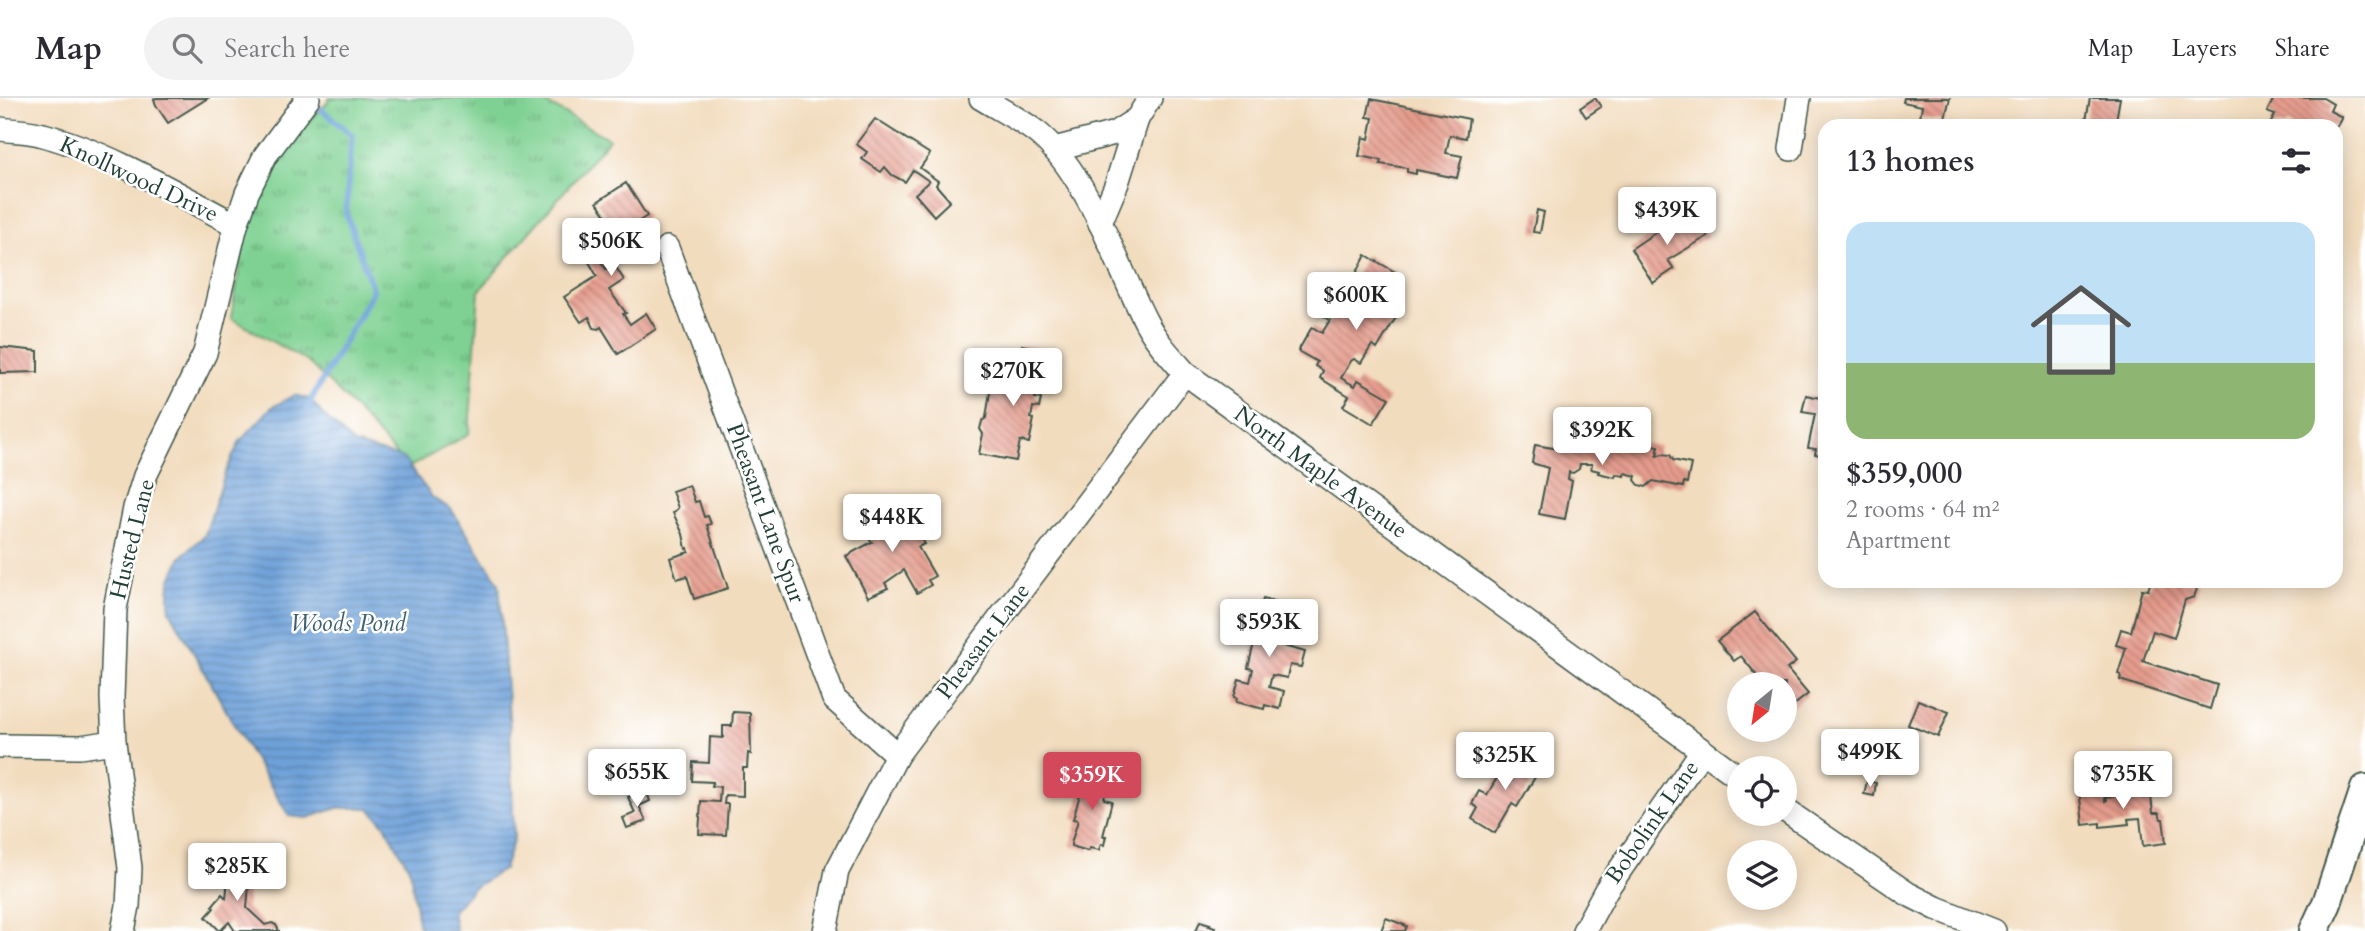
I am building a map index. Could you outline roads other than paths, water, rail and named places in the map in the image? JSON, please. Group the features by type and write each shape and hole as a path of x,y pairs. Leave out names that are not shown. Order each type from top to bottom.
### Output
{"main road":[{"path":"2314,931 2327,903 2365,789"}],"street":[{"name":"Husted Lane","path":"123,931 128,906 130,868 114,742 112,698 115,610 135,508 145,476 205,353 236,225 247,193 265,156 309,98"},
{"name":"North Maple Avenue","path":"981,98 1040,135 1054,149 1085,194 1147,324 1166,352 1185,373 1727,769"},
{"path":"1100,223 1117,183 1137,119 1150,98"},
{"path":"1791,149 1799,98"},
{"path":"1054,149 1115,133 1137,119"},
{"name":"Knollwood Drive","path":"0,129 43,135 89,151 236,225"},
{"name":"Pheasant Lane Spur","path":"667,248 834,699 898,755"},
{"name":"Pheasant Lane","path":"825,931 837,871 898,755 1185,373"},
{"path":"0,746 80,747 114,742"},
{"name":"Bobolink Lane","path":"1584,931 1606,890 1702,751"},
{"path":"1797,818 1908,894 1994,931"}],"water":[{"name":"Woods Pond","path":"294,395 310,399 354,444 403,458 433,498 451,509 499,583 510,728 514,838 504,869 473,888 452,912 456,931 421,931 410,870 385,825 369,808 337,808 308,818 289,816 170,611 170,581 181,557 205,535 225,473 240,441 271,408"}],"waterway":[{"path":"307,407 373,291 346,213 352,135 321,109"}]}
